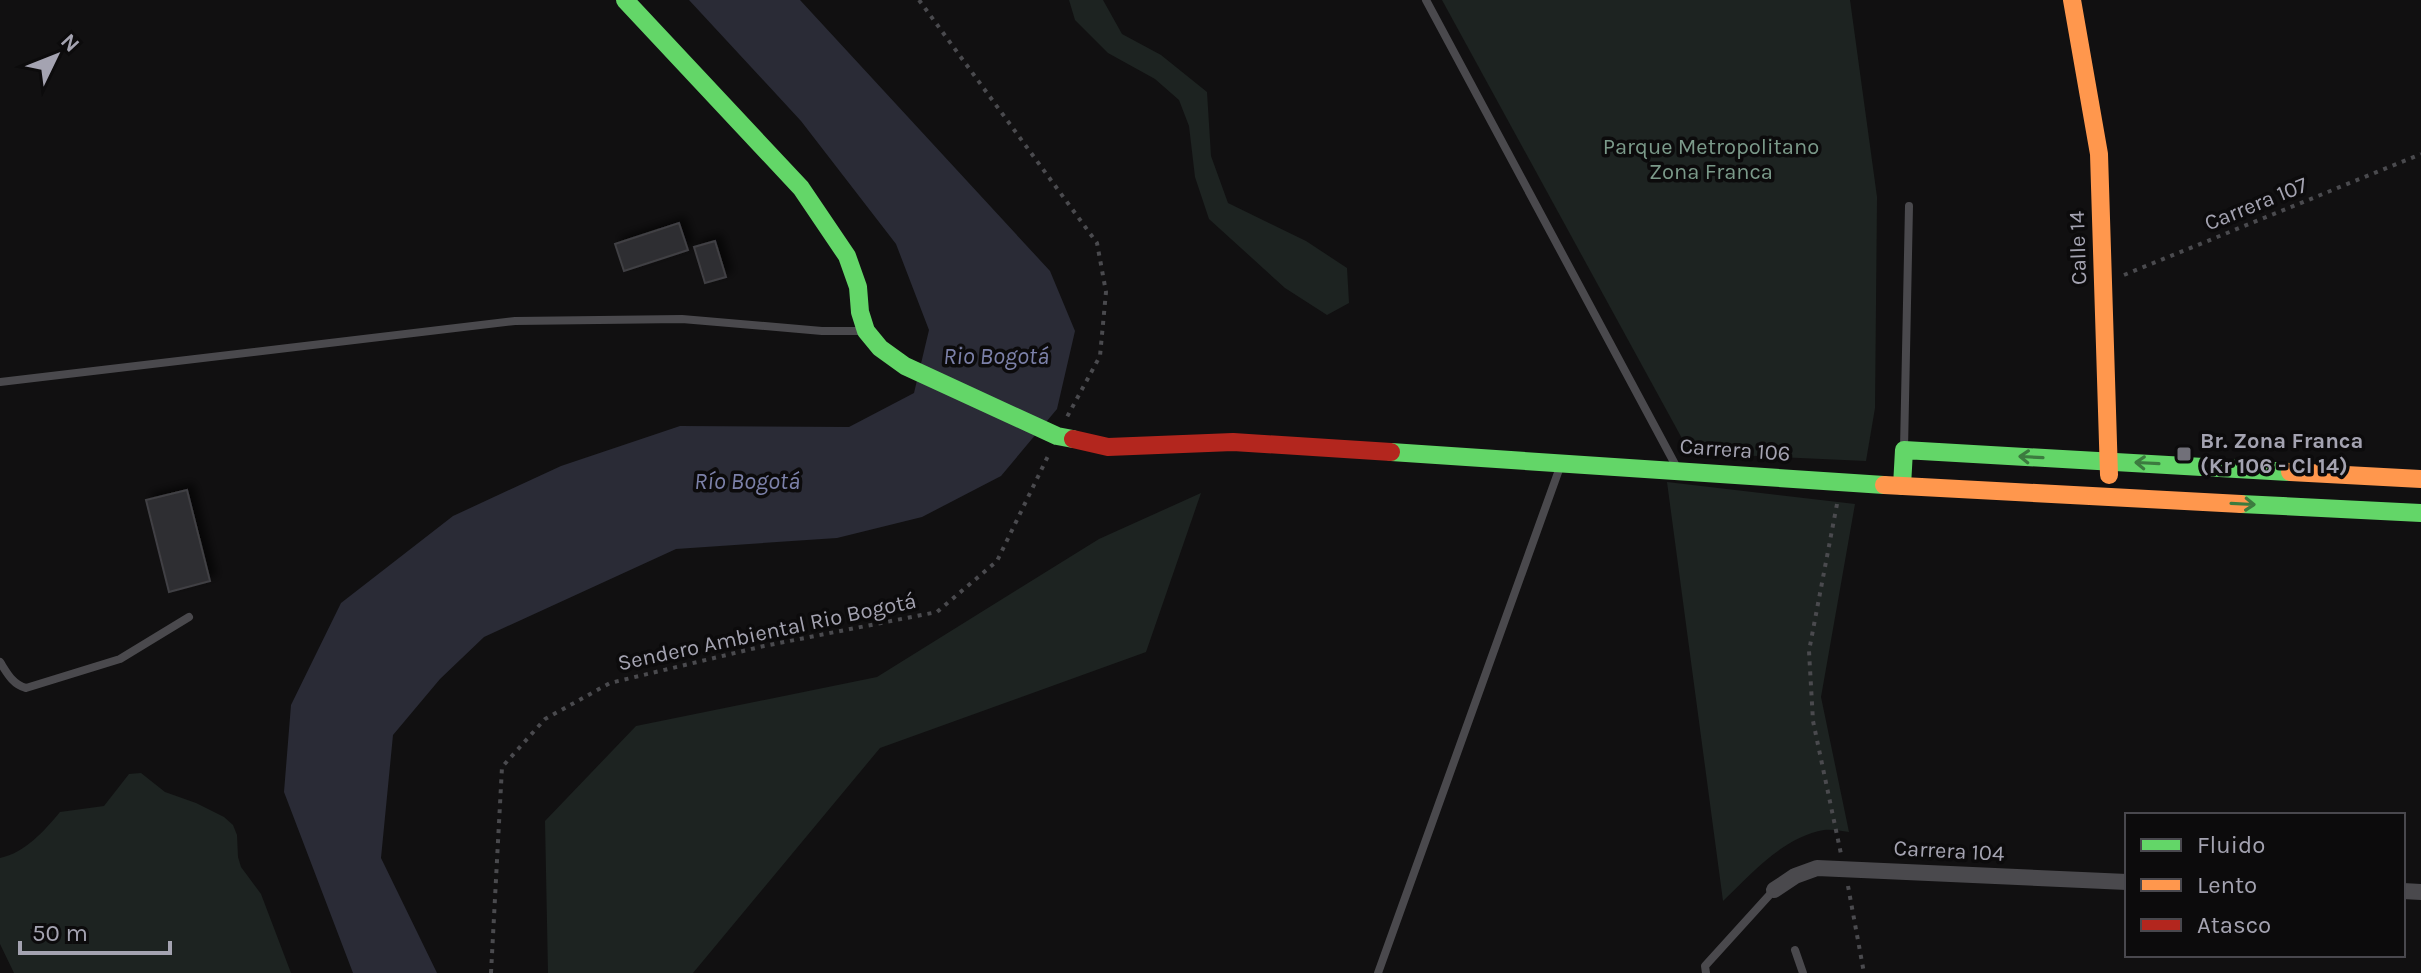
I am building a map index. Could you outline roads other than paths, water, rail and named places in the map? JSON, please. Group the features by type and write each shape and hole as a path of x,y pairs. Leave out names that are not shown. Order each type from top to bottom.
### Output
{"street":[{"path":"625,0 801,188 847,256 858,287 860,312 866,331"},
{"name":"Calle 14","path":"2072,0 2099,154 2110,497"},
{"name":"Carrera 106","path":"866,331 880,348 905,366 1052,434 1108,447 1233,442 1902,486 2421,513"},
{"path":"1902,486 1904,450 2421,479"},
{"name":"Carrera 104","path":"1774,890 1795,876 1817,868 1844,867 2125,882"}],"lane":[{"path":"1426,0 1678,470"},
{"path":"1904,450 1909,206"},
{"path":"0,382 515,321 682,319 822,331 866,331"},
{"path":"1378,973 1562,462"},
{"path":"0,662 9,677 26,688 120,659 189,617"},
{"path":"1706,973 1705,966 1774,890"},
{"path":"1795,950 1803,973"}],"water":[{"name":"Rio Bogotá","path":"689,0 800,0 1050,271 1075,331 1057,409 1001,476 922,517 837,538 676,549 484,637 440,679 393,735 381,858 437,973 353,973 284,792 291,705 341,603 453,516 561,466 680,426 849,427 914,393 929,330 896,244 801,121"}],"place":[{"name":"Br. Zona Franca (Kr 106 - Cl 14)","path":"2184,454"}],"park label":[{"name":"Parque Metropolitano Zona Franca","path":"1711,160"}],"water label":[{"name":"Río Bogotá","path":"747,481"}]}
